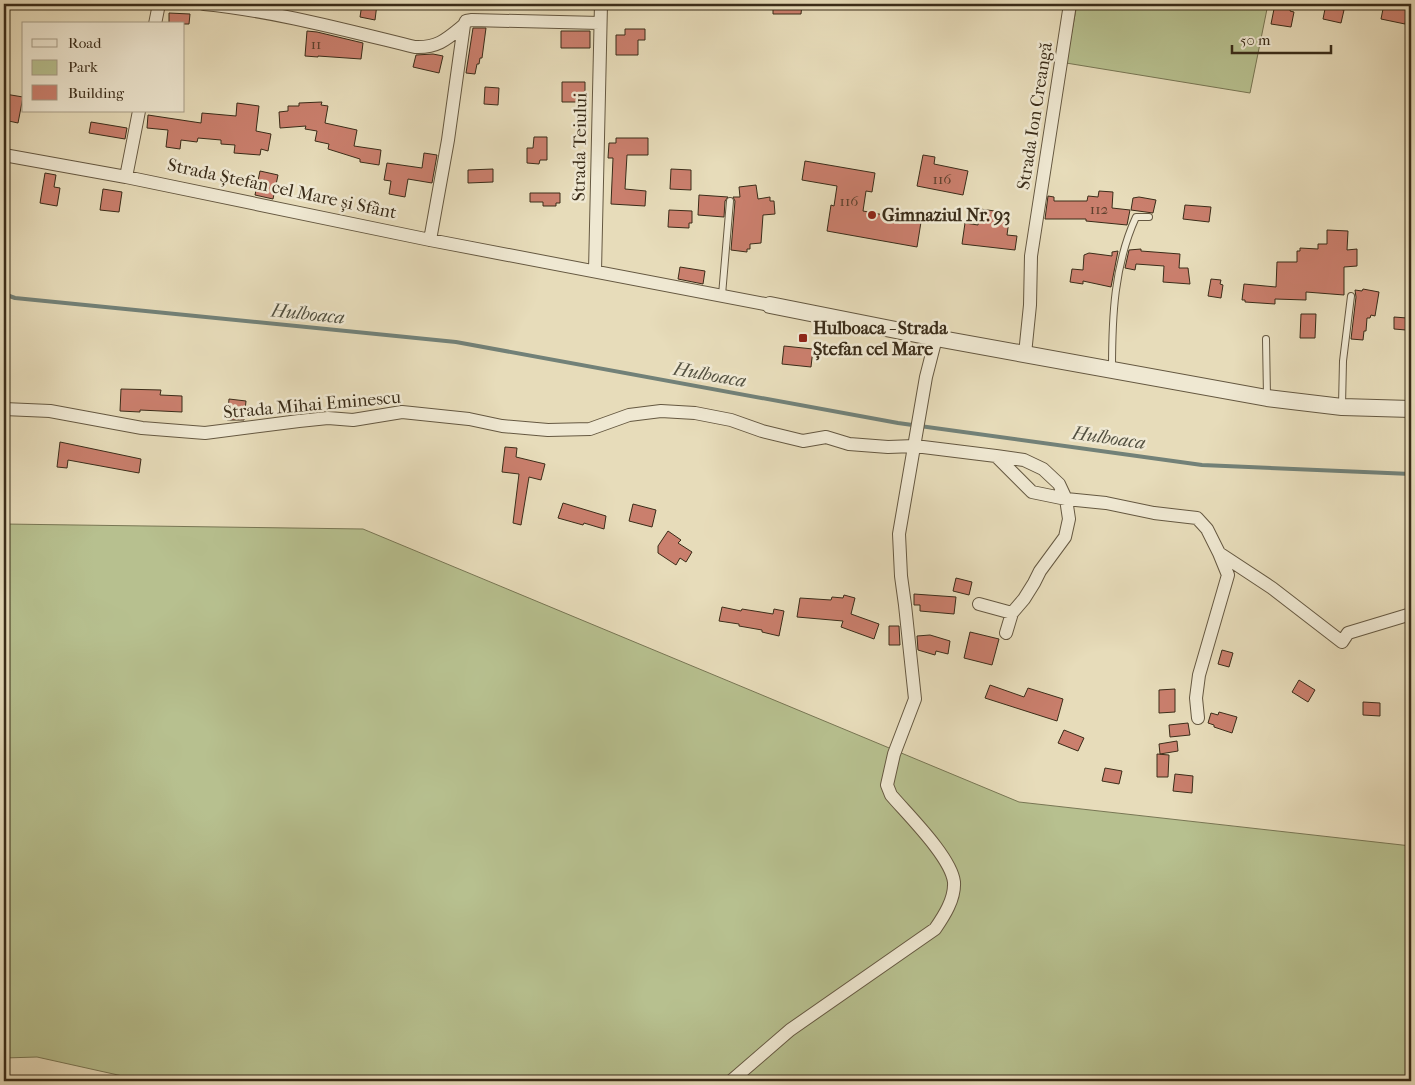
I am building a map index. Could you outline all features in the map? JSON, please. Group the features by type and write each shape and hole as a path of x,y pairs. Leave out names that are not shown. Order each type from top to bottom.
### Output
{"street":[{"path":"155,22 158,4"},
{"path":"204,4 234,7 308,22 415,47 438,45 464,25 466,21 472,20 600,23"},
{"name":"Strada Teiului","path":"595,271 601,4"},
{"name":"Strada Ion Creangă","path":"1025,354 1030,306 1031,256 1070,4"},
{"path":"430,240 448,140 464,25"},
{"path":"126,177 139,112"},
{"name":"Strada Ștefan cel Mare și Sfânt","path":"4,155 126,177 430,240 722,295 936,338 1266,398 1342,407 1411,410"},
{"path":"731,1081 797,1024 935,928 949,907 954,884 945,858 888,790 887,785 894,754 914,699 901,576 899,534 926,377 936,338"},
{"name":"Strada Mihai Eminescu","path":"4,409 50,411 142,428 205,433 328,418 353,420 402,412 469,419 502,426 548,430 590,429 629,415 661,411 694,413 732,420 762,431 803,441 826,437 849,444 888,447 916,441 1024,460 1043,470 1059,484 1066,499 1069,519 1065,537 1040,571 1024,599 1012,613 1006,633"},
{"path":"996,456 1032,492 1066,499 1106,503 1154,513 1197,518 1207,529 1228,575 1199,674 1196,698 1198,718"},
{"path":"1219,553 1272,588 1342,642 1348,633 1411,614"},
{"path":"979,604 1012,613"}],"lane":[{"path":"722,295 730,201"},
{"path":"1112,370 1114,302 1121,258 1136,217 1149,217"},
{"path":"1342,407 1343,361 1351,296"},
{"path":"1266,339 1266,398"}],"green space":[{"path":"1077,4 1268,4 1250,93 1066,63"},
{"path":"4,524 363,529 1019,802 1411,846 1411,1081 145,1081 37,1057 4,1058"}],"building":[{"path":"362,4 377,4 375,20 360,17"},
{"path":"773,4 802,4 801,14 773,14"},
{"path":"1275,4 1291,4 1290,11 1294,12 1291,27 1271,24"},
{"path":"1326,4 1341,4 1339,9 1344,10 1341,23 1323,19"},
{"path":"1384,4 1408,6 1405,24 1381,19"},
{"path":"169,13 190,14 189,24 185,24 185,22 169,22"},
{"path":"473,28 486,28 482,58 480,58 479,64 477,64 475,74 466,73"},
{"path":"625,29 645,29 645,40 638,40 638,55 616,55 616,35 625,35"},
{"path":"307,31 363,43 361,59 305,56"},
{"path":"561,31 590,31 590,48 561,48"},
{"path":"433,54 443,56 439,73 413,67 416,55"},
{"path":"562,82 585,82 585,102 562,102"},
{"path":"485,87 499,88 498,105 484,104"},
{"path":"5,94 22,97 18,123 4,120"},
{"path":"322,102 321,105 328,106 325,123 357,130 354,146 381,150 379,165 360,162 360,159 328,149 329,144 315,141 317,131 305,129 306,126 280,128 279,112 288,111 288,106 299,106 299,103"},
{"path":"237,103 259,106 256,131 271,134 268,151 261,149 260,155 234,153 235,145 221,144 221,140 198,138 197,142 181,140 180,149 166,147 168,130 147,128 148,115 201,123 202,113 236,116"},
{"path":"91,122 127,128 125,139 89,133"},
{"path":"534,137 547,137 547,160 540,160 539,164 527,163 527,148 533,148"},
{"path":"616,138 648,138 648,155 627,155 625,189 646,191 645,206 611,204 613,158 608,158 609,143 616,143"},
{"path":"424,153 437,155 432,183 408,179 405,197 389,194 391,181 384,180 387,163 422,168"},
{"path":"923,155 935,157 934,164 968,171 963,195 917,186"},
{"path":"805,161 875,173 872,192 866,191 863,211 921,222 917,247 827,231 831,205 834,206 837,186 802,180"},
{"path":"493,169 493,182 468,183 468,170"},
{"path":"671,169 691,170 691,190 670,189"},
{"path":"260,171 278,175 273,199 255,195"},
{"path":"45,173 56,175 54,187 60,188 57,206 40,203"},
{"path":"756,185 758,199 770,197 770,201 774,201 775,214 763,215 761,243 750,244 750,249 747,249 747,252 731,250 735,201 733,197 740,197 739,187"},
{"path":"103,189 122,192 119,212 100,210"},
{"path":"1099,191 1113,192 1112,208 1130,210 1127,225 1086,221 1086,219 1045,219 1048,196 1054,197 1054,201 1087,201 1088,196 1098,197"},
{"path":"530,193 560,193 560,203 556,203 556,206 543,206 543,202 530,202"},
{"path":"699,195 728,197 725,201 724,217 698,215"},
{"path":"1139,197 1156,200 1153,213 1131,210 1133,198"},
{"path":"1185,205 1211,207 1209,222 1183,219"},
{"path":"980,209 1010,213 1007,235 1017,236 1015,250 962,244 965,223 978,225"},
{"path":"669,210 692,211 692,223 689,223 689,228 668,227"},
{"path":"1327,230 1348,231 1347,250 1357,249 1357,266 1344,267 1344,295 1306,292 1306,300 1275,299 1275,304 1245,302 1245,300 1242,300 1244,284 1276,287 1277,262 1297,262 1297,251 1300,251 1300,248 1318,249 1318,244 1327,244"},
{"path":"1141,249 1141,251 1180,254 1179,268 1188,268 1190,284 1163,282 1164,266 1136,264 1135,270 1125,268 1129,250"},
{"path":"1118,251 1111,287 1083,281 1083,284 1070,282 1072,269 1083,270 1084,255 1089,253 1112,256 1112,252"},
{"path":"680,267 705,271 703,284 678,279"},
{"path":"1211,279 1221,280 1220,284 1223,285 1221,298 1208,296"},
{"path":"1363,289 1379,292 1375,316 1371,315 1370,318 1367,318 1363,340 1351,339 1356,297 1355,290 1362,291"},
{"path":"1301,314 1316,314 1315,338 1300,338"},
{"path":"1394,317 1407,318 1406,330 1394,329"},
{"path":"784,346 813,349 811,367 782,364"},
{"path":"121,389 161,390 160,395 182,396 182,412 120,411"},
{"path":"229,399 246,401 244,420 227,420"},
{"path":"60,442 141,459 139,473 68,460 67,468 57,467"},
{"path":"505,447 517,448 516,457 545,464 541,480 529,477 521,525 513,523 519,474 502,472"},
{"path":"563,503 606,516 604,529 558,518"},
{"path":"633,504 656,510 652,527 629,521"},
{"path":"668,531 681,540 678,543 692,552 686,562 680,558 676,565 658,553 658,546"},
{"path":"956,578 972,582 969,595 953,591"},
{"path":"914,594 956,597 954,614 920,611 920,605 914,605"},
{"path":"844,595 855,598 851,614 879,624 874,639 841,627 843,621 797,617 800,598 831,600 832,597 843,598"},
{"path":"722,607 773,614 774,609 784,611 779,636 762,632 762,630 739,626 739,624 719,621"},
{"path":"889,626 899,626 900,645 889,645"},
{"path":"970,632 999,639 992,665 964,658"},
{"path":"930,635 950,641 948,654 936,651 935,655 918,650 917,636"},
{"path":"1222,650 1233,653 1229,667 1218,664"},
{"path":"1299,680 1315,690 1308,702 1292,692"},
{"path":"990,685 1024,697 1028,688 1063,699 1057,721 985,698"},
{"path":"1175,689 1175,712 1159,713 1159,690"},
{"path":"1363,702 1380,703 1380,716 1363,715"},
{"path":"1219,712 1237,717 1232,733 1208,723 1211,713 1218,715"},
{"path":"1188,723 1190,735 1170,737 1169,725"},
{"path":"1064,730 1084,738 1078,751 1058,743"},
{"path":"1177,741 1178,751 1160,754 1159,744"},
{"path":"1157,754 1169,755 1168,777 1157,777"},
{"path":"1105,768 1122,771 1119,784 1102,781"},
{"path":"1175,774 1193,776 1192,793 1173,791"}],"waterway":[{"name":"Hulboaca","path":"4,294 15,298 456,342 898,423 1202,465 1411,474"}],"place":[{"name":"Gimnaziul Nr. 93","path":"872,215"},
{"name":"Hulboaca - Strada Ștefan cel Mare","path":"803,338"}]}
